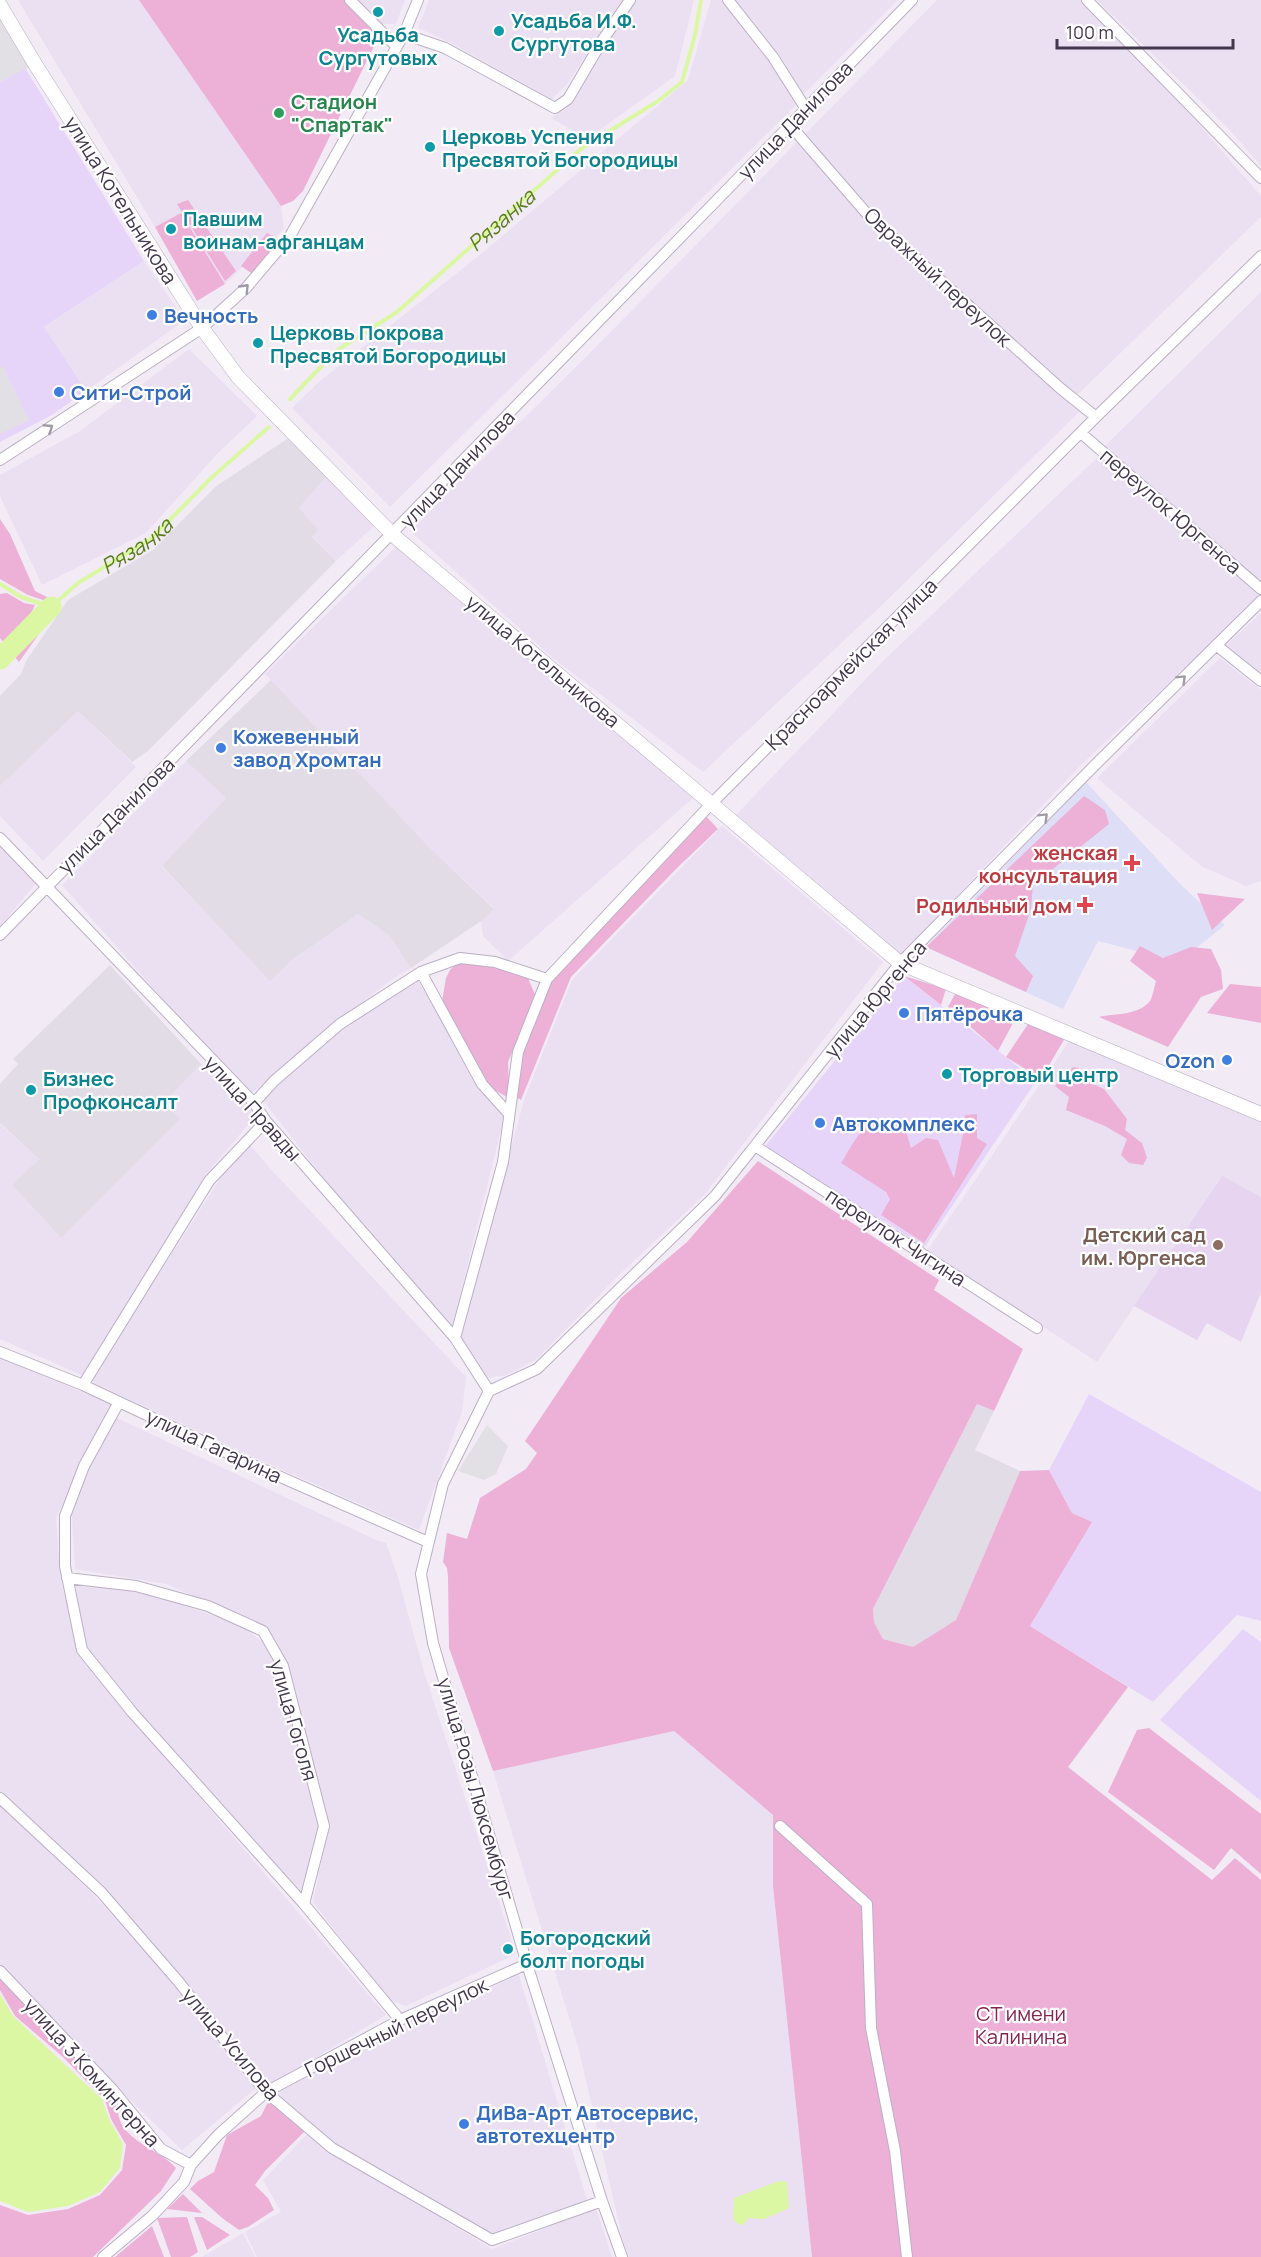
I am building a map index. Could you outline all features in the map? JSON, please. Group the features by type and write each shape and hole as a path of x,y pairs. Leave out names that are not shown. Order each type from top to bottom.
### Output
{"street":[{"path":"350,0 397,47"},
{"path":"0,460 202,328 246,288 290,236 397,47 418,0"},
{"path":"404,34 445,48 555,108 568,99 602,41 630,0"},
{"path":"728,0 772,57 806,109"},
{"name":"улица Данилова","path":"0,935 393,535 912,0"},
{"path":"1087,0 1261,178"},
{"name":"улица Котельникова","path":"0,5 202,328 238,377 393,535 900,963 1261,1114"},
{"name":"Овражный переулок","path":"790,125 868,215 1060,388 1096,417"},
{"name":"Красноармейская улица","path":"455,1338 502,1162 518,1052 547,979 712,803 1096,417 1261,256"},
{"name":"переулок Юргенса","path":"1081,433 1261,589"},
{"name":"улица Юргенса","path":"489,1391 537,1369 715,1196 900,963 1261,602"},
{"path":"1216,645 1261,681"},
{"name":"улица Правды","path":"0,838 254,1103 266,1121 455,1338 489,1391"},
{"path":"254,1103 274,1081 340,1024 421,972 460,958 495,962 547,979"},
{"path":"421,972 482,1084 509,1114"},
{"path":"83,1385 209,1181 266,1121"},
{"name":"переулок Чигина","path":"755,1146 1037,1328"},
{"name":"улица Гагарина","path":"0,1352 83,1385 251,1464 428,1542"},
{"name":"улица Розы Люксембург","path":"489,1391 443,1484 421,1575 434,1643 527,1964 622,2257"},
{"path":"119,1402 84,1466 65,1516 67,1578 82,1650 132,1712 304,1904 400,2020"},
{"name":"улица Гоголя","path":"67,1578 136,1586 208,1606 263,1631 283,1666 324,1826 304,1904"},
{"name":"улица Усилова","path":"0,1797 101,1893 178,1982 266,2092 332,2148 492,2240 602,2201"},
{"path":"780,1826 867,1904 872,2028 895,2151 907,2257"},
{"name":"Горшечный переулок","path":"103,2257 153,2215 184,2182 191,2164 218,2135 266,2092 400,2020 527,1964"},
{"name":"улица 3 Коминтерна","path":"0,1971 113,2090 162,2149 191,2164"}],"shaded area":[{"path":"18,0 139,0 281,206 284,229 225,284 181,213 155,227"},
{"path":"355,0 405,0 396,24 379,24"},
{"path":"429,0 623,0 568,83 552,99 451,43 418,28"},
{"path":"636,0 694,0 675,76 587,139 551,118 566,109"},
{"path":"711,0 721,0 751,35 797,104 390,507 292,408 320,381 481,254 688,80"},
{"path":"735,0 898,0 803,95 785,63"},
{"path":"937,0 1080,0 1196,121 1261,196 1261,217 1076,396 939,275 872,210 804,135"},
{"path":"1097,0 1261,0 1261,166 1228,128"},
{"path":"0,5 35,64 0,82"},
{"path":"25,68 144,261 44,327 86,391 52,415 0,442 0,82"},
{"path":"798,141 859,213 1080,411 880,607 703,772 554,659 410,531 590,353"},
{"path":"144,261 185,320 86,391 43,328"},
{"path":"1261,292 1261,585 1105,446"},
{"path":"189,349 257,416 218,453 146,533 42,585 0,496 0,475 80,431"},
{"path":"0,367 3,367 29,420 0,434"},
{"path":"290,437 327,476 299,508 318,530 312,537 336,561 148,751 132,762 78,711 0,786 0,696 21,674 26,661 68,600 153,550 215,487"},
{"path":"1101,454 1261,596 1081,765 901,955 734,817 882,662"},
{"path":"327,476 375,525 336,561 312,536 299,508"},
{"path":"397,546 693,798 508,961 483,936 481,921 494,908 430,848 265,674"},
{"path":"1261,613 1261,675 1225,646"},
{"path":"1220,658 1261,690 1261,881 1246,886 1201,866 1097,778"},
{"path":"271,680 430,848 494,909 481,921 411,968 389,935 358,914 292,960 270,981 162,866 226,798 186,761"},
{"path":"78,711 136,767 43,861 0,816 0,786"},
{"path":"186,761 226,798 162,867 270,980 292,960 358,914 389,935 411,968 391,980 315,1038 251,1094 222,1066 62,885"},
{"name":"Родильный дом","path":"1086,782 1182,886 1225,925 1179,962 1098,941 1063,1009 926,947"},
{"path":"722,826 883,962 705,1194 617,1277 537,1359 507,1375 488,1378 460,1337 524,1100 572,980"},
{"path":"0,845 36,883 0,927"},
{"path":"110,965 201,1064 163,1103 180,1119 61,1238 12,1185 39,1159 0,1123 0,1084 18,1064 13,1059"},
{"path":"904,976 1036,1081 924,1248 889,1224 762,1150"},
{"path":"417,979 483,1090 505,1114 452,1327 398,1274 262,1099 348,1025"},
{"path":"1074,1034 1261,1115 1261,1197 1221,1177 1097,1362 927,1251"},
{"path":"201,1064 216,1072 257,1114 205,1176 84,1376 0,1339 0,1124 39,1159 12,1185 61,1238 179,1119 163,1103"},
{"path":"250,1145 466,1377 462,1412 419,1530 260,1460 90,1381 225,1171"},
{"name":"Детский сад им. Юргенса","path":"1222,1176 1261,1197 1261,1293 1241,1342 1207,1323 1197,1340 1134,1306"},
{"path":"0,1358 111,1404 56,1518 61,1581 80,1658 386,2015 269,2086 203,2002 106,1891 0,1792"},
{"path":"1089,1394 1261,1492 1261,1621 1237,1615 1153,1702 1030,1626 1091,1522 1072,1513 1049,1470"},
{"path":"977,1404 994,1411 975,1450 1020,1471 956,1620 913,1647 883,1639 874,1622 873,1609"},
{"path":"115,1417 386,1543 398,1577 424,1672 516,1954 406,2006 389,2000 313,1902 328,1830 283,1658 268,1628 166,1584 75,1569 72,1514 94,1457"},
{"path":"487,1425 508,1446 496,1474 484,1480 458,1471"},
{"path":"76,1586 136,1589 240,1625 268,1646 275,1656 319,1825 311,1869 301,1891 127,1700 86,1647"},
{"path":"1243,1629 1261,1642 1261,1801 1160,1720"},
{"path":"674,1731 773,1815 773,1886 812,2257 629,2257 623,2241 579,2050 493,1771"},
{"path":"0,1805 89,1890 202,2012 259,2086 182,2150 70,2042 0,1968"},
{"path":"519,1975 588,2203 493,2235 335,2147 275,2094 410,2022"},
{"path":"0,1994 13,2016 102,2099 109,2119 123,2144 120,2168 100,2192 68,2206 28,2212 0,2201"},
{"path":"309,2132 332,2152 492,2249 596,2208 612,2257 257,2257 245,2232 281,2212 263,2180"},
{"path":"779,2181 787,2182 789,2208 764,2219 748,2218 744,2225 738,2224 733,2219 734,2198"},
{"path":"243,2233 255,2257 202,2257"}],"green space":[{"name":"Стадион \"Спартак\"","path":"139,0 344,0 379,36 303,191 293,201 281,206"},
{"path":"188,200 236,271 225,281 177,204"},
{"path":"181,213 225,284 197,301 155,227"},
{"path":"267,233 282,240 254,275 241,266"},
{"path":"0,519 10,534 35,591 49,598 49,602 28,595 0,579"},
{"path":"7,593 24,603 35,605 24,628 30,629 48,612 53,614 19,662 0,638 0,594"},
{"path":"1084,796 1105,810 1109,824 1033,885 1031,909 1015,956 1033,976 1026,992 926,947"},
{"path":"705,815 718,829 571,977 521,1100 516,1097 520,1052 551,977"},
{"path":"1197,893 1245,899 1212,930"},
{"path":"1140,946 1163,958 1191,947 1211,949 1221,970 1223,989 1201,997 1168,1047 1099,1017 1133,1012 1150,1001 1156,981 1130,961"},
{"path":"468,963 528,978 536,997 508,1062 507,1097 485,1081 442,1001 446,978 450,970 456,964"},
{"path":"904,976 946,989 941,1005"},
{"path":"1230,984 1261,987 1261,1023 1207,1013"},
{"path":"955,994 1012,1017 1012,1025 998,1051 948,1007"},
{"path":"1028,1024 1065,1038 1041,1079 1006,1057"},
{"path":"1073,1067 1079,1068 1078,1077 1104,1089 1127,1119 1125,1130 1142,1143 1147,1158 1143,1165 1129,1163 1121,1155 1127,1139 1105,1126 1066,1110 1069,1097 1055,1086"},
{"path":"977,1114 977,1138 987,1144 924,1243 881,1215 890,1199 886,1192 841,1163 854,1141 866,1127 880,1119 888,1119 905,1128 911,1148 926,1138 938,1140 954,1178 965,1115"},
{"name":"СТ имени Калинина","path":"758,1161 939,1280 934,1290 1023,1349 994,1411 977,1404 873,1609 874,1622 883,1639 913,1647 956,1620 1020,1471 1049,1470 1072,1513 1092,1522 1030,1626 1128,1687 1068,1767 1212,1880 1235,1858 1261,1880 1261,2257 812,2257 773,1886 773,1815 674,1731 493,1771 449,1648 448,1577 447,1568 443,1562 447,1533 467,1539 480,1498 526,1469 537,1453 525,1441 621,1298 687,1242"},
{"path":"1149,1728 1261,1814 1261,1874 1231,1848 1214,1870 1108,1792 1137,1730"},
{"path":"0,1977 105,2087 115,2102 122,2125 127,2132 176,2168 161,2191 93,2257 0,2257 0,2205 28,2215 68,2209 100,2195 122,2170 126,2145 111,2119 105,2100 63,2057 15,2016 0,1990"},
{"path":"273,2099 305,2131 265,2171 255,2185 268,2198 274,2210 248,2227 239,2230 190,2189 198,2181 214,2172 227,2135 261,2116 267,2104"},
{"path":"183,2194 202,2213 167,2209"},
{"path":"187,2217 198,2252 190,2257 171,2257 157,2218"},
{"path":"194,2217 202,2217 230,2235 207,2250"},
{"path":"152,2226 164,2257 115,2257"}],"waterway":[{"name":"Рязанка","path":"290,399 336,351 397,312 582,148 658,101 682,82 695,35 701,0"},
{"name":"Рязанка","path":"0,584 21,597 51,607 78,583 152,538 211,478 269,427"},
{"name":"Рязанка","path":"0,659 51,607"}],"place":[{"name":"Усадьба Сургутовых","path":"378,12"},
{"name":"Усадьба И.Ф. Сургутова","path":"499,31"},
{"name":"Стадион \"Спартак\"","path":"279,113"},
{"name":"Церковь Успения Пресвятой Богородицы","path":"430,147"},
{"name":"Павшим воинам-афганцам","path":"171,229"},
{"name":"Вечность","path":"152,315"},
{"name":"Церковь Покрова Пресвятой Богородицы","path":"258,343"},
{"name":"Сити-Строй","path":"59,392"},
{"name":"Кожевенный завод Хромтан","path":"221,748"},
{"name":"женская консультация","path":"1132,863"},
{"name":"Родильный дом","path":"1085,905"},
{"name":"Пятёрочка","path":"904,1013"},
{"name":"Ozon","path":"1227,1060"},
{"name":"Торговый центр","path":"947,1074"},
{"name":"Бизнес Профконсалт","path":"31,1090"},
{"name":"Автокомплекс","path":"820,1123"},
{"name":"Детский сад им. Юргенса","path":"1218,1245"},
{"name":"Богородский болт погоды","path":"508,1949"},
{"name":"ДиВа-Арт Автосервис, автотехцентр","path":"464,2124"}]}
